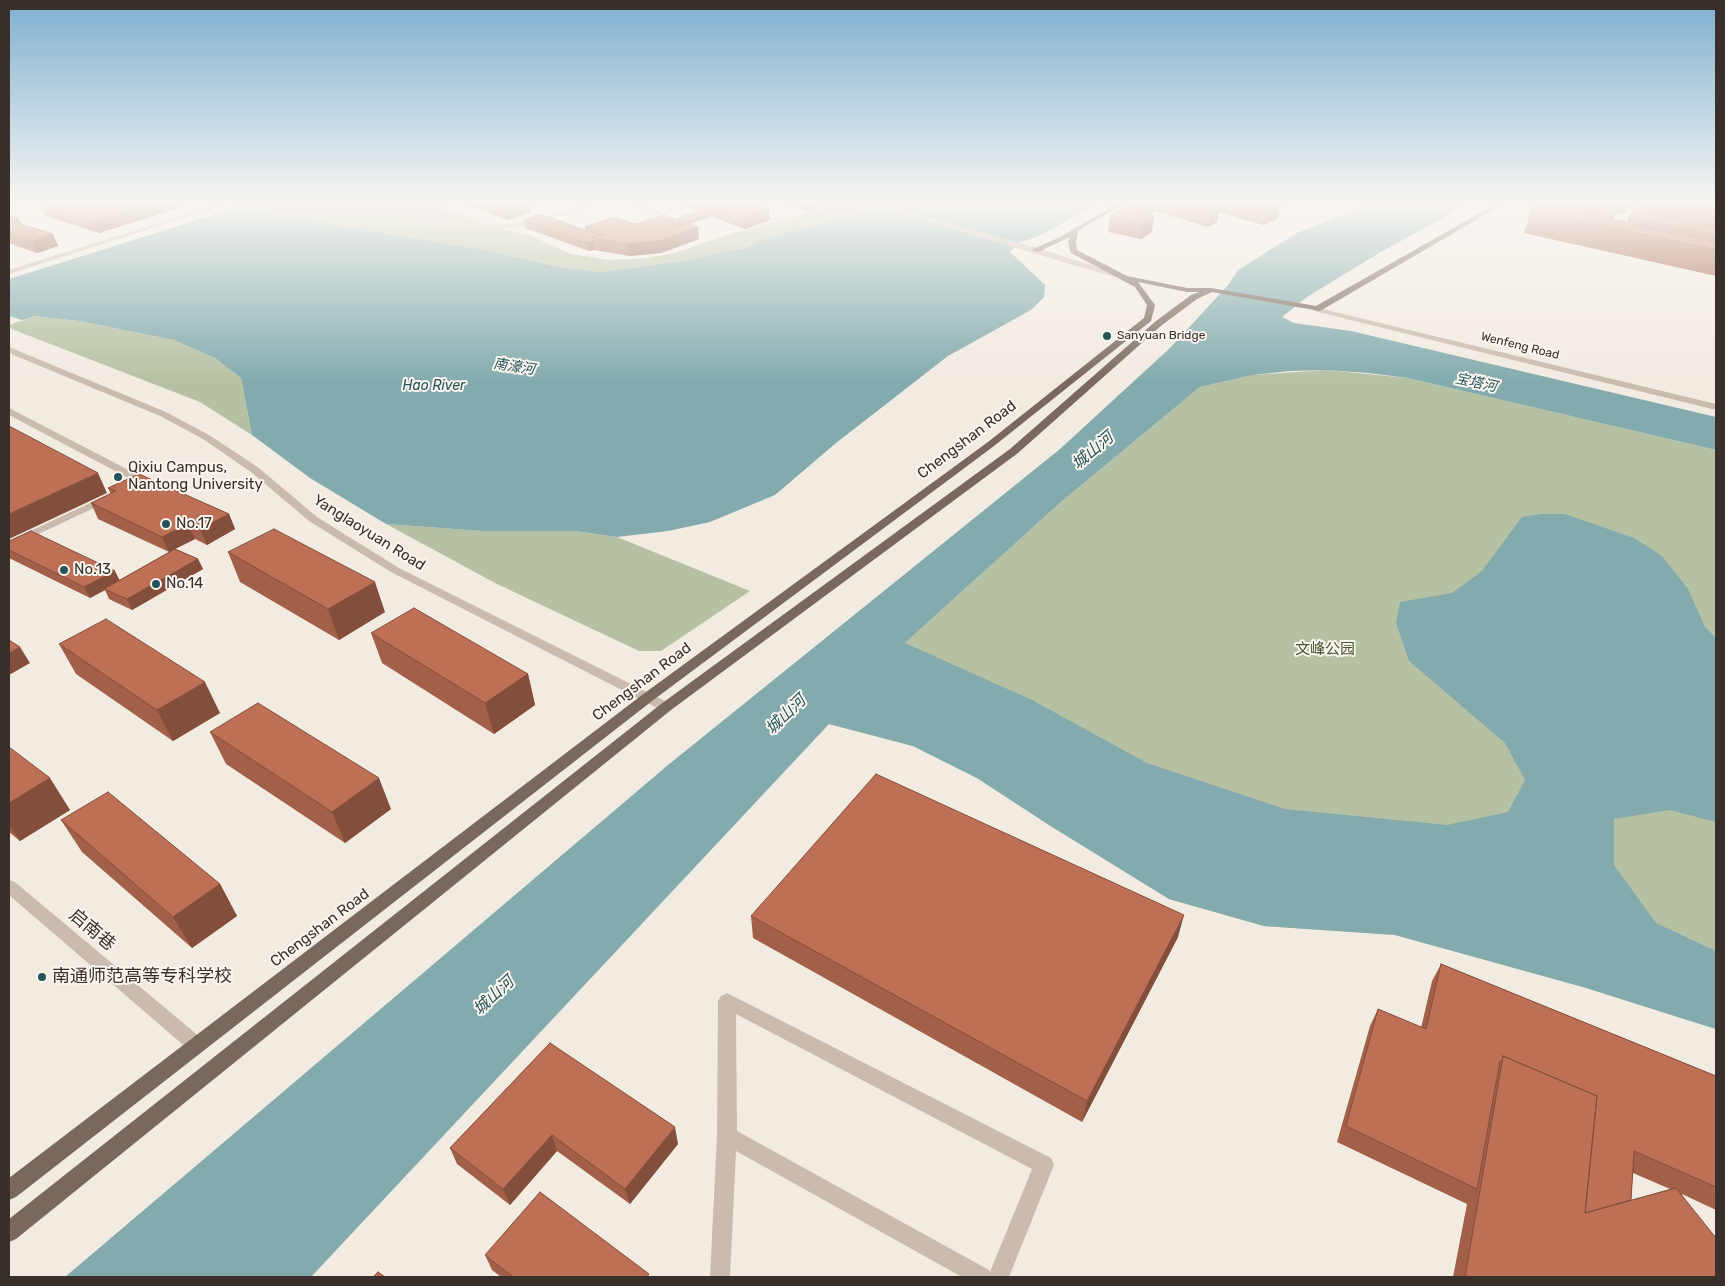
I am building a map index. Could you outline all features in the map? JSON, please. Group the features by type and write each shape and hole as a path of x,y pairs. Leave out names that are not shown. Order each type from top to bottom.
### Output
{"main road":[{"name":"Chengshan Road","path":"9,1190 195,1044 647,698 991,444 1148,319 1151,305 1148,296 1138,285 1094,262"},
{"path":"1117,275 1188,290 1214,291 1317,309 1399,262"},
{"path":"9,1232 666,707 1014,451 1159,323 1194,297 1214,291"}],"street":[{"path":"9,272 41,262"},
{"path":"1074,262 1117,275"},
{"name":"Wenfeng Road","path":"1317,309 1716,407"},
{"name":"Yanglaoyuan Road","path":"9,350 163,414 206,437 255,470 313,520 394,570 666,707"},
{"path":"9,411 142,481 9,545"},
{"name":"启南巷","path":"9,886 195,1044"},
{"path":"720,1277 727,1136 727,1001 1044,1165 999,1277"},
{"path":"727,1136 982,1277"}],"green space":[{"path":"538,262 675,262 601,272 559,267"},
{"path":"35,316 79,321 174,340 215,358 241,378 252,435 200,402 9,328 9,325"},
{"name":"文峰公园","path":"1327,370 1408,378 1716,450 1716,1029 1583,987 1395,935 1264,926 1169,899 977,778 913,746 829,724 905,643 1061,502 1200,387 1253,375"},
{"path":"386,524 482,531 575,531 617,537 750,591 661,651 639,651 497,584"}],"water":[{"name":"Hao River","path":"63,262 538,262 559,267 601,272 675,262 1021,262 1045,285 1044,297 1031,310 948,356 836,443 775,495 710,522 668,531 617,537 575,531 482,531 386,524 310,478 252,435 241,378 215,358 174,340 79,321 35,316 22,320 9,316 9,279"},
{"path":"1251,262 1364,262 1307,297 1282,317 1294,323 1351,331 1716,417 1716,450 1408,378 1368,373 1327,370 1290,371 1253,375 1200,387 1061,502 905,643 1032,700 1147,763 1285,809 1447,825 1508,812 1525,780 1505,743 1409,661 1396,623 1400,602 1452,593 1482,571 1522,517 1541,514 1565,514 1634,538 1662,556 1688,589 1705,627 1716,638 1716,822 1670,810 1614,819 1614,865 1656,923 1716,951 1716,1029 1583,987 1395,935 1264,926 1169,899 977,778 913,746 829,724 311,1277 65,1277 668,765 1060,449 1170,348 1229,284 1238,270"}],"building":[{"path":"9,426 98,473 9,514"},
{"path":"139,474 229,514 200,529 188,524 162,537 91,503 116,491 108,488"},
{"path":"274,529 375,582 328,609 228,552"},
{"name":"No.13","path":"31,531 115,571 84,587 9,550 9,541"},
{"path":"175,549 198,559 127,599 104,589"},
{"path":"414,608 528,674 485,703 371,633"},
{"path":"106,619 205,682 157,710 59,644"},
{"path":"9,640 20,647 9,653"},
{"path":"258,703 379,778 332,812 210,732"},
{"path":"9,747 50,778 9,803"},
{"path":"876,774 1184,915 1087,1101 751,916"},
{"path":"108,792 220,884 173,917 61,820"},
{"path":"1441,964 1716,1076 1716,1187 1634,1151 1631,1200 1585,1213 1597,1096 1503,1056 1502,1062 1500,1061 1477,1189 1346,1126 1378,1009 1426,1029"},
{"path":"550,1043 675,1127 625,1189 552,1135 503,1189 450,1148"},
{"path":"1503,1056 1597,1096 1585,1213 1676,1188 1716,1238 1716,1277 1465,1277"},
{"path":"540,1192 649,1274 647,1277 513,1277 485,1255"},
{"path":"378,1272 385,1277 373,1277"}],"place":[{"name":"Sanyuan Bridge","path":"1107,336"},
{"name":"Qixiu Campus, Nantong University","path":"118,477"},
{"name":"No.17","path":"166,524"},
{"name":"No.13","path":"64,570"},
{"name":"No.14","path":"156,584"},
{"name":"南通师范高等专科学校","path":"42,977"}],"water label":[{"name":"南濠河","path":"514,367"},
{"name":"宝塔河","path":"1476,383"},
{"name":"城山河","path":"1093,451"},
{"name":"城山河","path":"786,715"},
{"name":"城山河","path":"494,996"}]}
